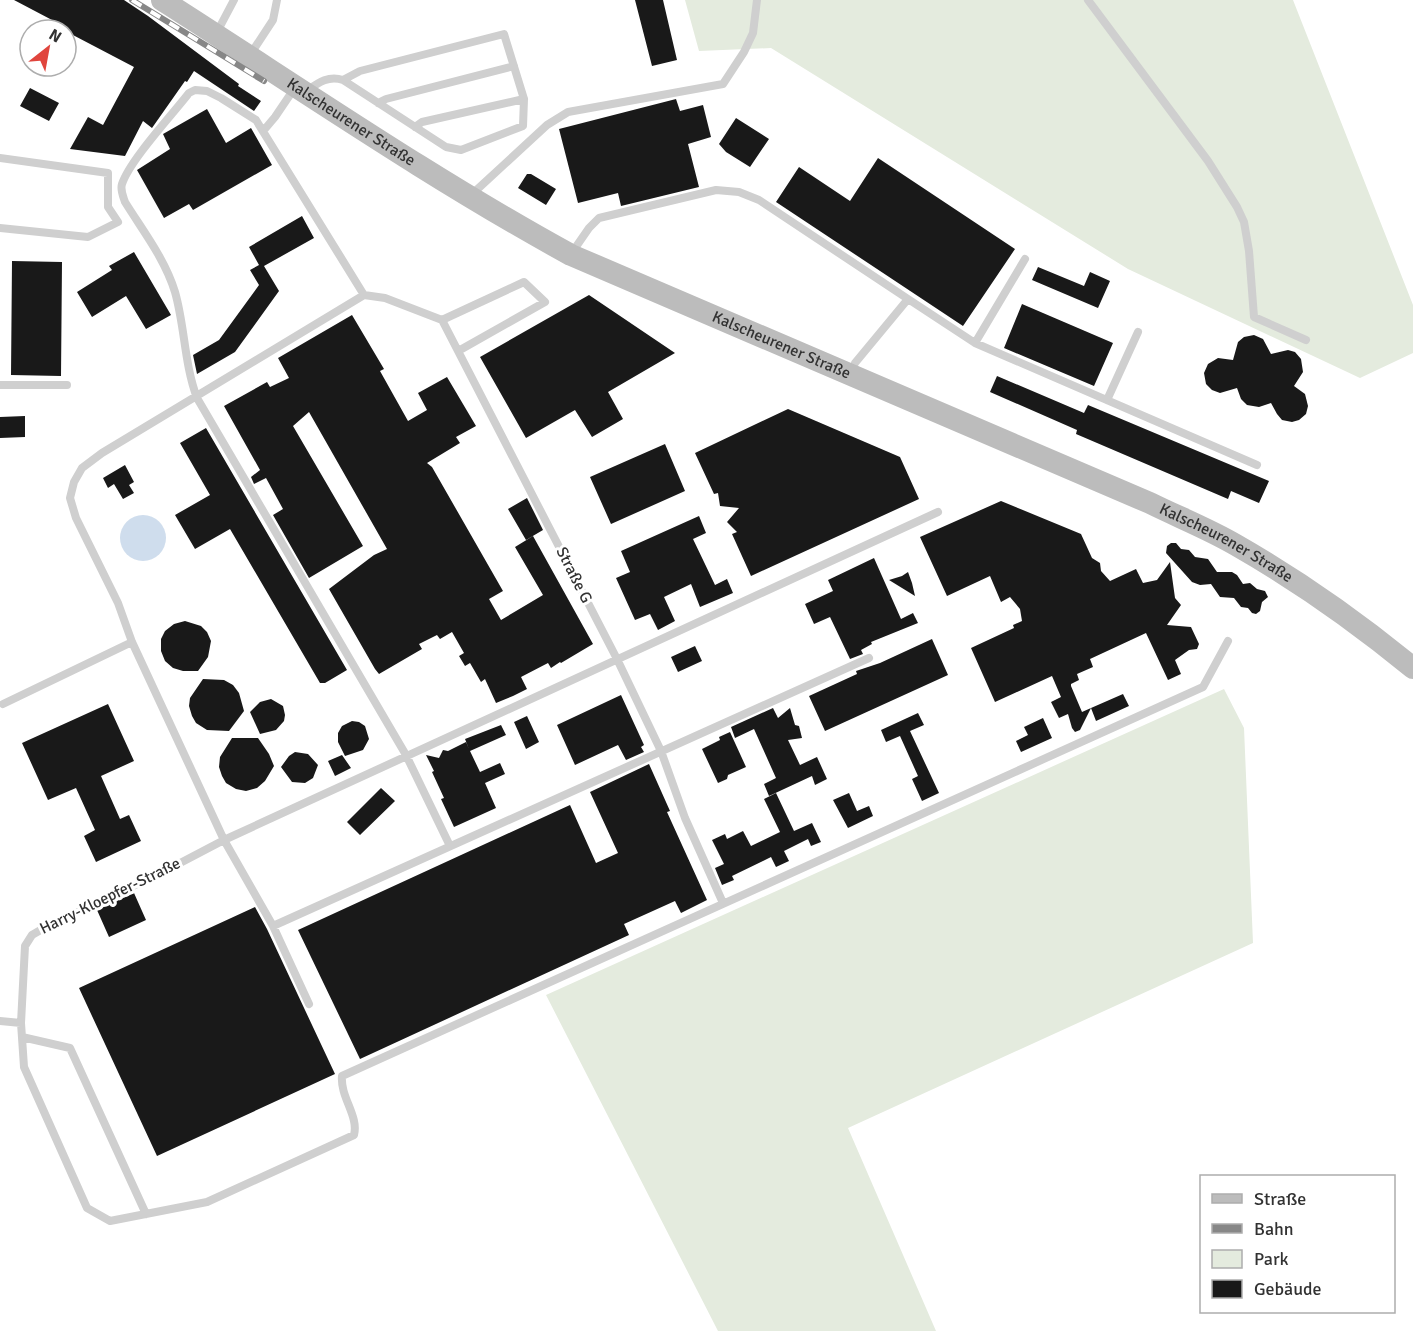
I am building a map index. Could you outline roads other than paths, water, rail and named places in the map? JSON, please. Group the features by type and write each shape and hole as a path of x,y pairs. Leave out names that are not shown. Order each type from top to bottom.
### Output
{"main road":[{"name":"Kalscheurener Straße","path":"162,0 470,196 571,255 1150,503 1234,544 1313,591 1413,668"}],"lane":[{"path":"216,34 234,0"},
{"path":"249,56 273,20 277,0"},
{"path":"470,196 547,125 568,112 723,84 744,52 753,33 757,0"},
{"path":"1088,0 1208,161 1237,207 1244,222 1249,251 1254,317 1306,340"},
{"path":"264,130 301,89 327,78 343,80 446,147 461,150 523,126 524,99 504,34 360,71 343,80"},
{"path":"378,103 514,66"},
{"path":"368,296 256,120 207,91 195,90 189,93 144,150 122,184 121,192 163,264 174,290 189,376 197,398 406,755 450,846"},
{"path":"415,127 422,122 524,99"},
{"path":"0,158 108,173 108,207 118,222 88,237 0,228"},
{"path":"571,255 589,228 599,218 716,190 739,192 759,200 975,343 1257,465"},
{"path":"975,343 1025,259"},
{"path":"309,1004 273,926 224,840 132,642 118,603 76,518 70,498 74,482 82,468 102,453 368,296 384,298 442,320 524,282 545,302 459,350"},
{"path":"850,376 855,363 908,299"},
{"name":"Straße G","path":"442,320 617,659 661,751 685,818 723,903"},
{"path":"1107,400 1138,332"},
{"path":"0,385 67,385"},
{"name":"Harry-Kloepfer-Straße","path":"723,903 342,1076 341,1087 356,1127 354,1136 207,1202 110,1221 87,1208 24,1067 21,1023 25,946 32,935 224,840 406,755 938,512"},
{"path":"723,903 1203,687 1228,641"},
{"path":"3,704 132,642"},
{"path":"273,926 869,657"},
{"path":"0,1022 21,1023"},
{"path":"22,1036 70,1048 146,1214"}],"water":[{"path":"143,515 159,522 166,538 159,554 143,561 127,554 120,538 127,522"}],"railway":[{"path":"132,0 264,81"}]}
